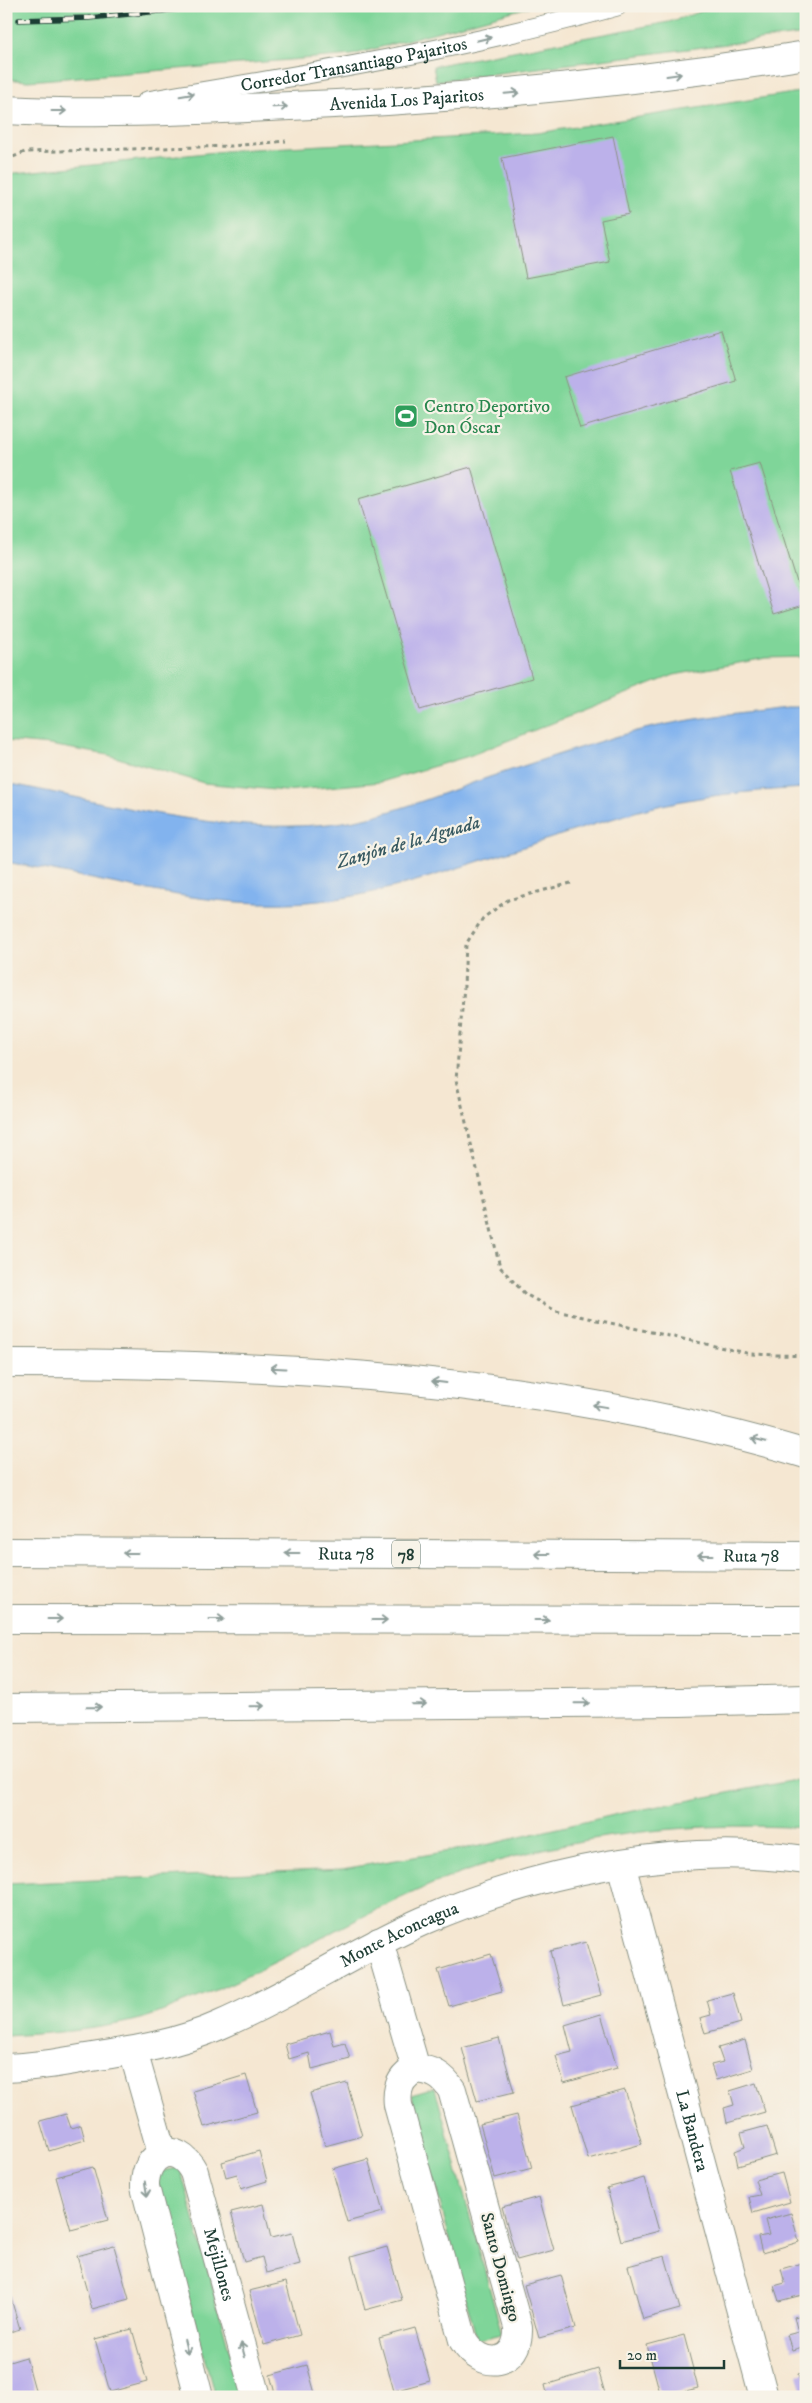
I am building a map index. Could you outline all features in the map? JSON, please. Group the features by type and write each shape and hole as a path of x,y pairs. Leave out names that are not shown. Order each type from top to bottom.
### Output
{"main road":[{"name":"Avenida Los Pajaritos","path":"19,111 241,108 456,97 656,77 806,55"},
{"path":"6,125 19,111"},
{"path":"6,1363 279,1368 382,1375 492,1388 602,1406 684,1422 806,1454"},
{"name":"Ruta 78","path":"6,1552 806,1556"},
{"path":"6,1619 806,1620"},
{"path":"6,1708 806,1699"},
{"name":"Monte Aconcagua","path":"6,2068 132,2051 170,2043 219,2026 379,1942 456,1907 517,1885 621,1864 677,1857 731,1856 806,1860"},
{"name":"La Bandera","path":"621,1864 764,2397"},
{"path":"379,1942 416,2069"},
{"path":"132,2051 162,2153 148,2168 144,2177 145,2187 199,2397"},
{"name":"Santo Domingo","path":"416,2069 435,2073 445,2080 452,2090 518,2327 518,2338 515,2347 508,2355 499,2360 488,2361 478,2357 469,2350 463,2340 398,2106 397,2094 400,2084 403,2078 416,2069"},
{"name":"Mejillones","path":"162,2153 172,2153 182,2157 190,2163 194,2172 256,2397"}],"lane":[{"name":"Corredor Transantiago Pajaritos","path":"87,111 357,67 566,21 617,6"}],"path":[{"path":"571,883 508,900 483,918 466,944 456,1080 500,1267 525,1294 556,1311 751,1354 806,1356"}],"green space":[{"path":"6,6 532,6 352,55 28,81 6,79"},
{"path":"717,6 806,6 806,34 436,81 433,66 669,22"},
{"name":"Centro Deportivo Don Óscar","path":"806,91 806,657 766,658 674,675 469,756 381,782 285,791 204,783 108,755 50,745 6,741 6,174 235,150 537,133"},
{"path":"806,1778 806,1828 758,1826 662,1830 615,1835 521,1855 475,1868 430,1885 249,1975 155,2015 93,2028 6,2036 6,1884 342,1869 486,1845 618,1814"},
{"path":"435,2088 502,2334 477,2340 411,2095"},
{"path":"180,2167 242,2397 215,2397 155,2173"}],"water":[{"name":"Zanjón de la Aguada","path":"787,707 806,707 806,788 720,795 656,806 414,881 338,899 279,903 201,898 6,862 6,783 126,808 206,821 287,826 328,824 351,821 396,810 537,761 636,731 692,720"}],"building":[{"path":"613,136 629,214 601,220 610,262 526,278 502,158"},
{"path":"721,330 736,381 580,428 564,377"},
{"path":"760,463 804,605 774,614 730,471"},
{"path":"471,467 532,678 420,710 358,499"},
{"path":"586,1942 601,1995 564,2005 550,1951"},
{"path":"491,1954 502,1991 449,2006 438,1970"},
{"path":"733,1993 741,2023 705,2033 700,2018 711,2015 707,2000"},
{"path":"601,2014 617,2068 564,2083 556,2056 572,2052 565,2025"},
{"path":"330,2031 334,2046 345,2043 350,2059 312,2069 309,2053 289,2059 285,2044"},
{"path":"499,2038 514,2092 477,2101 462,2048"},
{"path":"745,2040 753,2069 716,2080 711,2065 723,2062 718,2048"},
{"path":"246,2075 257,2112 204,2127 193,2091"},
{"path":"347,2083 362,2136 325,2146 310,2093"},
{"path":"756,2083 765,2112 727,2123 724,2108 734,2105 730,2091"},
{"path":"625,2090 642,2144 588,2159 572,2105"},
{"path":"66,2114 71,2128 81,2125 85,2140 49,2151 40,2121"},
{"path":"517,2115 532,2168 495,2178 480,2124"},
{"path":"767,2126 776,2155 738,2166 735,2151 745,2147 741,2133"},
{"path":"259,2151 267,2181 241,2189 237,2174 226,2177 222,2162"},
{"path":"368,2159 383,2212 347,2222 332,2169"},
{"path":"93,2167 108,2220 71,2230 56,2177"},
{"path":"782,2173 790,2202 753,2213 749,2197 760,2195 755,2180"},
{"path":"644,2178 659,2231 621,2241 607,2188"},
{"path":"539,2197 554,2250 517,2260 502,2207"},
{"path":"263,2204 271,2238 292,2233 300,2264 266,2273 262,2257 244,2262 231,2212"},
{"path":"791,2213 799,2242 762,2253 758,2237 769,2235 765,2220"},
{"path":"114,2246 129,2299 92,2309 77,2256"},
{"path":"387,2247 402,2300 365,2310 351,2257"},
{"path":"665,2256 680,2309 643,2319 628,2266"},
{"path":"806,2262 806,2294 779,2301 774,2286 785,2283 781,2269"},
{"path":"561,2275 576,2328 539,2338 524,2285"},
{"path":"6,2282 20,2329 6,2333"},
{"path":"286,2282 300,2335 264,2345 249,2291"},
{"path":"806,2314 806,2346 792,2350 787,2335 798,2332 794,2317"},
{"path":"415,2328 430,2381 394,2391 379,2338"},
{"path":"132,2329 147,2382 110,2392 95,2339"},
{"path":"684,2335 698,2388 661,2397 647,2345"},
{"path":"26,2357 37,2397 6,2397 6,2363"},
{"path":"307,2365 316,2397 276,2397 270,2375"},
{"path":"598,2369 606,2397 548,2397 545,2385"},
{"path":"806,2372 806,2388 802,2389 798,2374"}],"railway":[{"path":"19,20 89,18 210,6"}],"place":[{"name":"Centro Deportivo Don Óscar","path":"406,416"}]}
